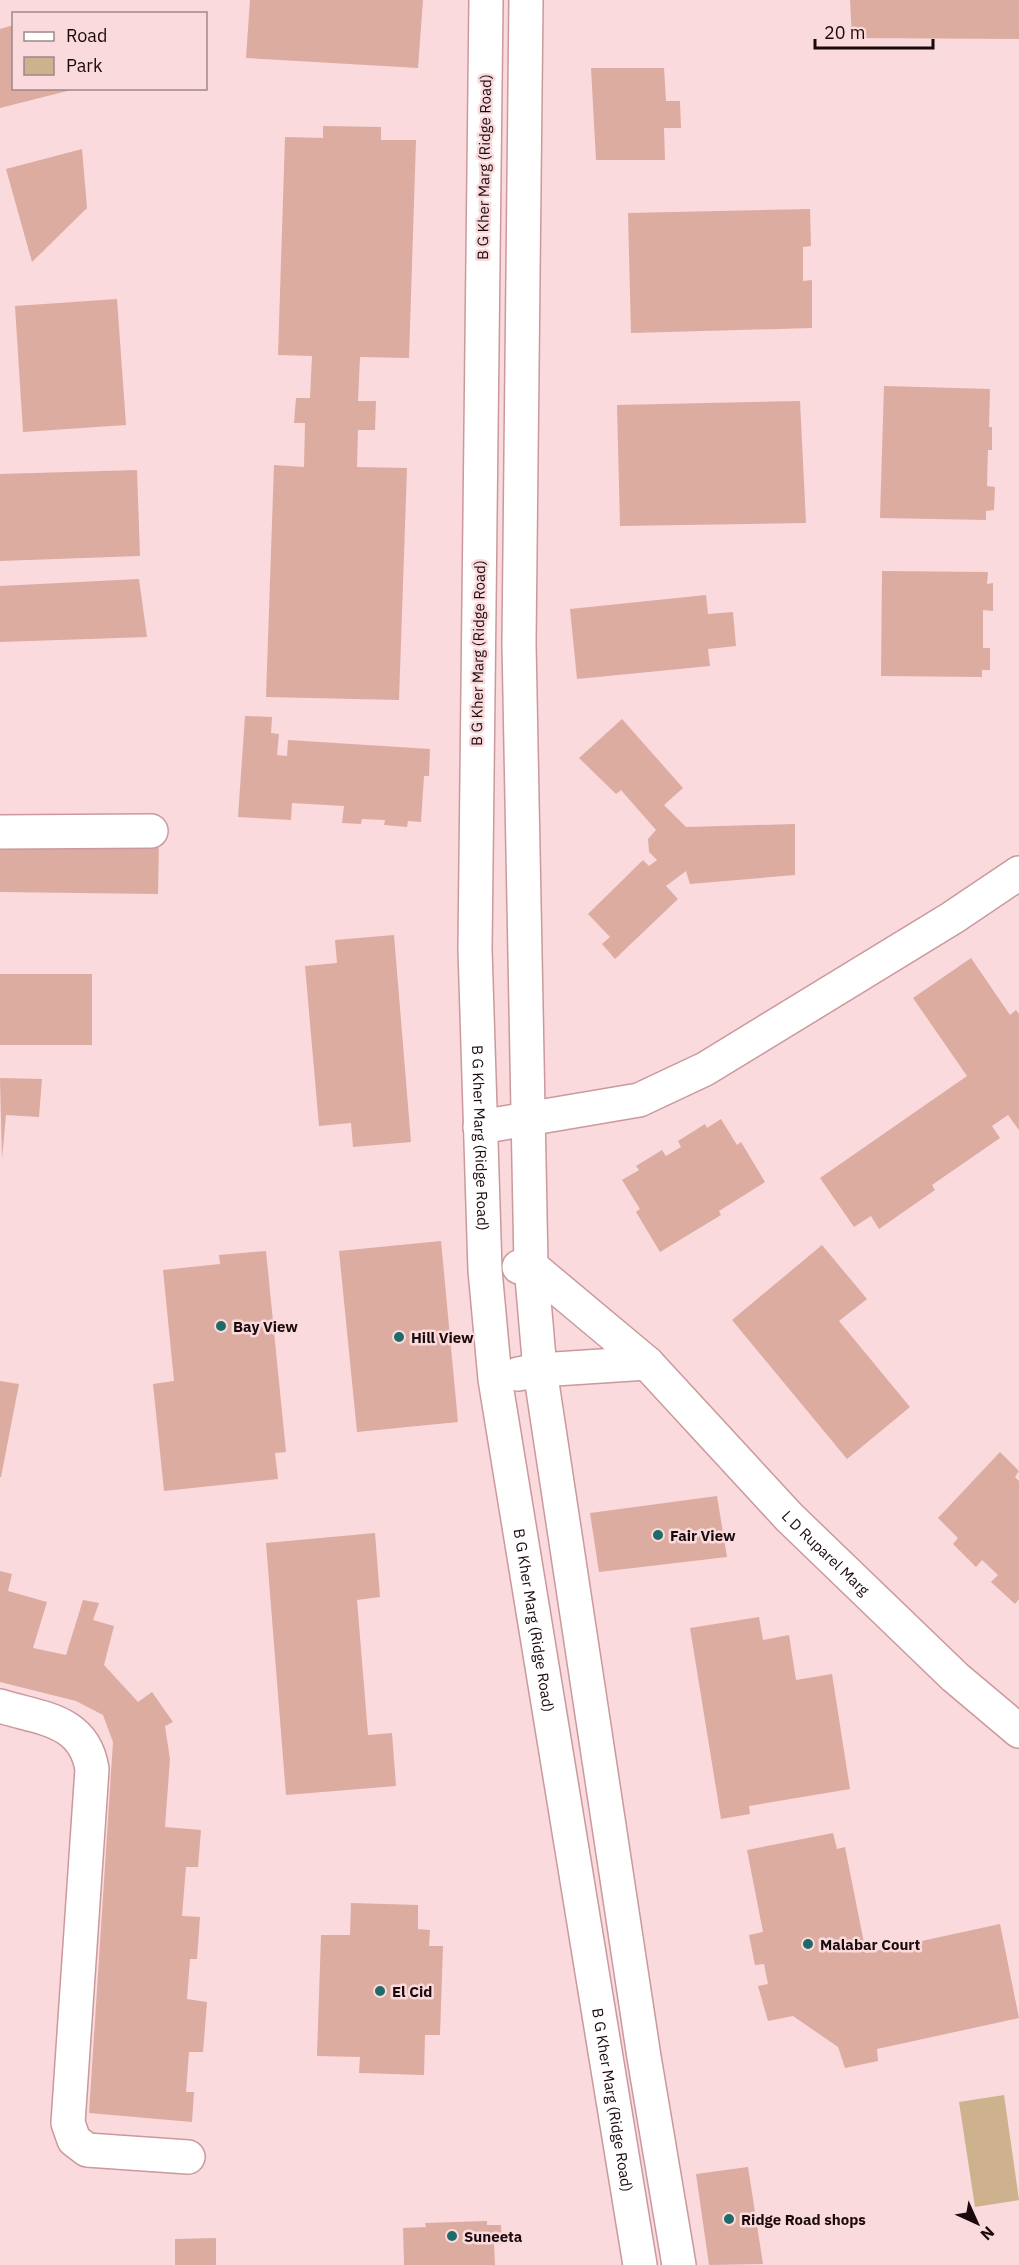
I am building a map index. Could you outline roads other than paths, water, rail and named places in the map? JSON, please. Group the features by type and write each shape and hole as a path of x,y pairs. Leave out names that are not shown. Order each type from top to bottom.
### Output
{"street":[{"name":"B G Kher Marg (Ridge Road)","path":"486,0 475,937 485,1270 495,1379 640,2265"},
{"path":"526,0 519,643 531,1266 540,1370 644,2057 679,2265"},
{"path":"0,832 151,831"},
{"path":"480,1127 639,1100 705,1069 952,918 1019,873"},
{"path":"485,1270 531,1266"},
{"name":"L D Ruparel Marg","path":"531,1266 647,1363 789,1517 956,1677 1019,1731"},
{"path":"495,1379 540,1370 647,1363"},
{"path":"0,1706 63,1725 74,1732 90,1754 92,1769 69,2123 74,2140 87,2150 188,2157"}],"place":[{"name":"Bay View","path":"221,1326"},
{"name":"Hill View","path":"399,1337"},
{"name":"Fair View","path":"658,1535"},
{"name":"Malabar Court","path":"808,1944"},
{"name":"El Cid","path":"380,1991"},
{"name":"Ridge Road shops","path":"729,2219"},
{"name":"Suneeta","path":"452,2236"}]}
